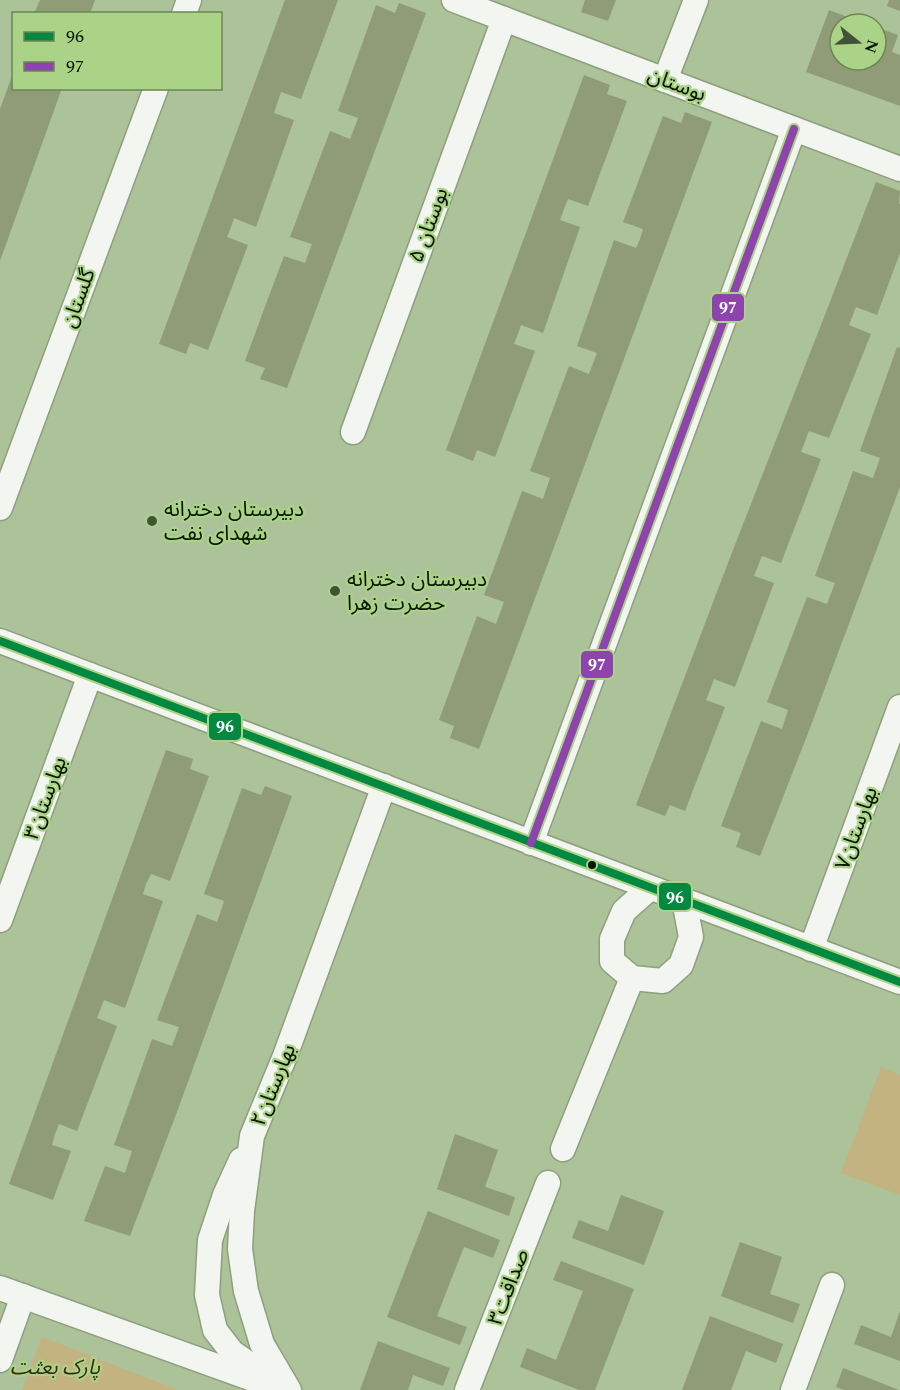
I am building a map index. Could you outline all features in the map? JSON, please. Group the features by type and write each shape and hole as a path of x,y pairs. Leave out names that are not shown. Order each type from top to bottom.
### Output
{"street":[{"name":"بوستان","path":"454,0 900,169"},
{"path":"665,80 696,0"},
{"name":"بوستان ۵","path":"353,432 504,19"},
{"name":"گلستان","path":"0,508 155,90"},
{"path":"531,843 794,129"},
{"path":"0,641 900,982"},
{"name":"بهارستان۳","path":"0,920 90,675"},
{"name":"بهارستان۷","path":"811,949 900,707"},
{"name":"بهارستان۲","path":"286,1390 262,1344 246,1291 240,1249 242,1211 252,1136 285,1056 384,786"},
{"path":"650,888 624,911 612,939 612,961 632,978 663,981 681,965 691,936 684,900"},
{"path":"563,1149 632,978"},
{"path":"252,1136 225,1195 210,1240 207,1295 214,1330 232,1352 286,1390"},
{"name":"صداقت۳","path":"467,1390 548,1183"},
{"path":"793,1390 832,1285"},
{"path":"0,1288 286,1390"},
{"path":"0,1360 23,1296"}],"green space":[{"path":"881,1067 900,1075 900,1195 841,1173"},
{"name":"پارک بعثت","path":"42,1337 178,1390 22,1390"}],"building":[{"path":"40,0 95,0 91,12 35,12"},
{"path":"285,0 338,0 301,99 281,92 274,113 294,120 256,227 234,218 227,237 248,245 208,350 190,343 186,354 159,344"},
{"path":"585,0 616,0 608,21 581,12"},
{"path":"889,0 900,0 900,11 887,6"},
{"path":"399,3 426,13 287,388 260,379 265,368 245,361 284,256 305,263 312,244 290,237 330,131 350,139 354,129 358,118 338,111 376,5 395,13"},
{"path":"828,13 828,72 888,72 888,31 898,35 892,52 900,55 900,106 806,72"},
{"path":"584,75 610,85 607,94 627,101 588,206 568,199 564,209 560,220 580,227 543,333 521,325 514,344 535,351 495,457 477,450 473,461 446,450"},
{"path":"12,76 12,90 61,90 0,261 0,109"},
{"path":"685,112 712,122 479,749 450,738 454,726 439,720 477,616 496,624 504,602 484,595 522,491 543,499 550,478 530,471 569,366 589,374 597,353 577,346 614,240 636,248 640,239 643,229 623,222 663,116 681,123"},
{"path":"876,182 900,191 900,253 877,315 856,307 849,325 871,334 829,438 809,431 801,452 821,459 781,563 762,556 754,576 774,583 735,687 714,679 706,700 725,707 685,811 670,805 665,816 636,805"},
{"path":"897,347 900,348 900,487 760,856 736,847 741,833 721,826 761,721 782,729 788,710 767,702 807,597 827,604 835,583 815,576 853,471 873,478 880,458 860,451"},
{"path":"166,750 193,759 190,769 209,776 170,881 151,874 146,884 143,894 163,901 125,1008 104,1000 97,1018 117,1026 77,1131 59,1124 55,1134 52,1145 71,1151 53,1200 9,1184"},
{"path":"265,786 292,796 130,1236 84,1221 105,1166 125,1173 132,1151 114,1145 152,1039 172,1046 179,1027 157,1020 197,914 217,922 224,901 204,894 242,788 261,795"},
{"path":"455,1134 498,1150 485,1187 515,1197 509,1216 437,1189"},
{"path":"621,1195 664,1211 644,1265 572,1238 579,1220 608,1231"},
{"path":"428,1211 500,1240 493,1258 464,1247 437,1316 467,1327 460,1345 387,1317"},
{"path":"740,1242 782,1257 770,1294 800,1304 793,1323 721,1296"},
{"path":"561,1261 634,1289 595,1390 579,1390 520,1367 527,1348 556,1360 583,1291 553,1280"},
{"path":"900,1311 900,1361 854,1344 861,1325 891,1337"},
{"path":"710,1316 783,1344 776,1363 746,1351 731,1390 682,1390"},
{"path":"378,1341 450,1368 443,1386 413,1375 408,1390 360,1390"},
{"path":"843,1368 899,1390 844,1390 836,1387"}],"transit line":[{"name":"97","path":"531,843 794,129"},
{"name":"96","path":"0,641 900,982"}],"place":[{"name":"دبیرستان دخترانه شهدای نفت","path":"152,521"},
{"name":"دبیرستان دخترانه حضرت زهرا","path":"335,591"}]}
